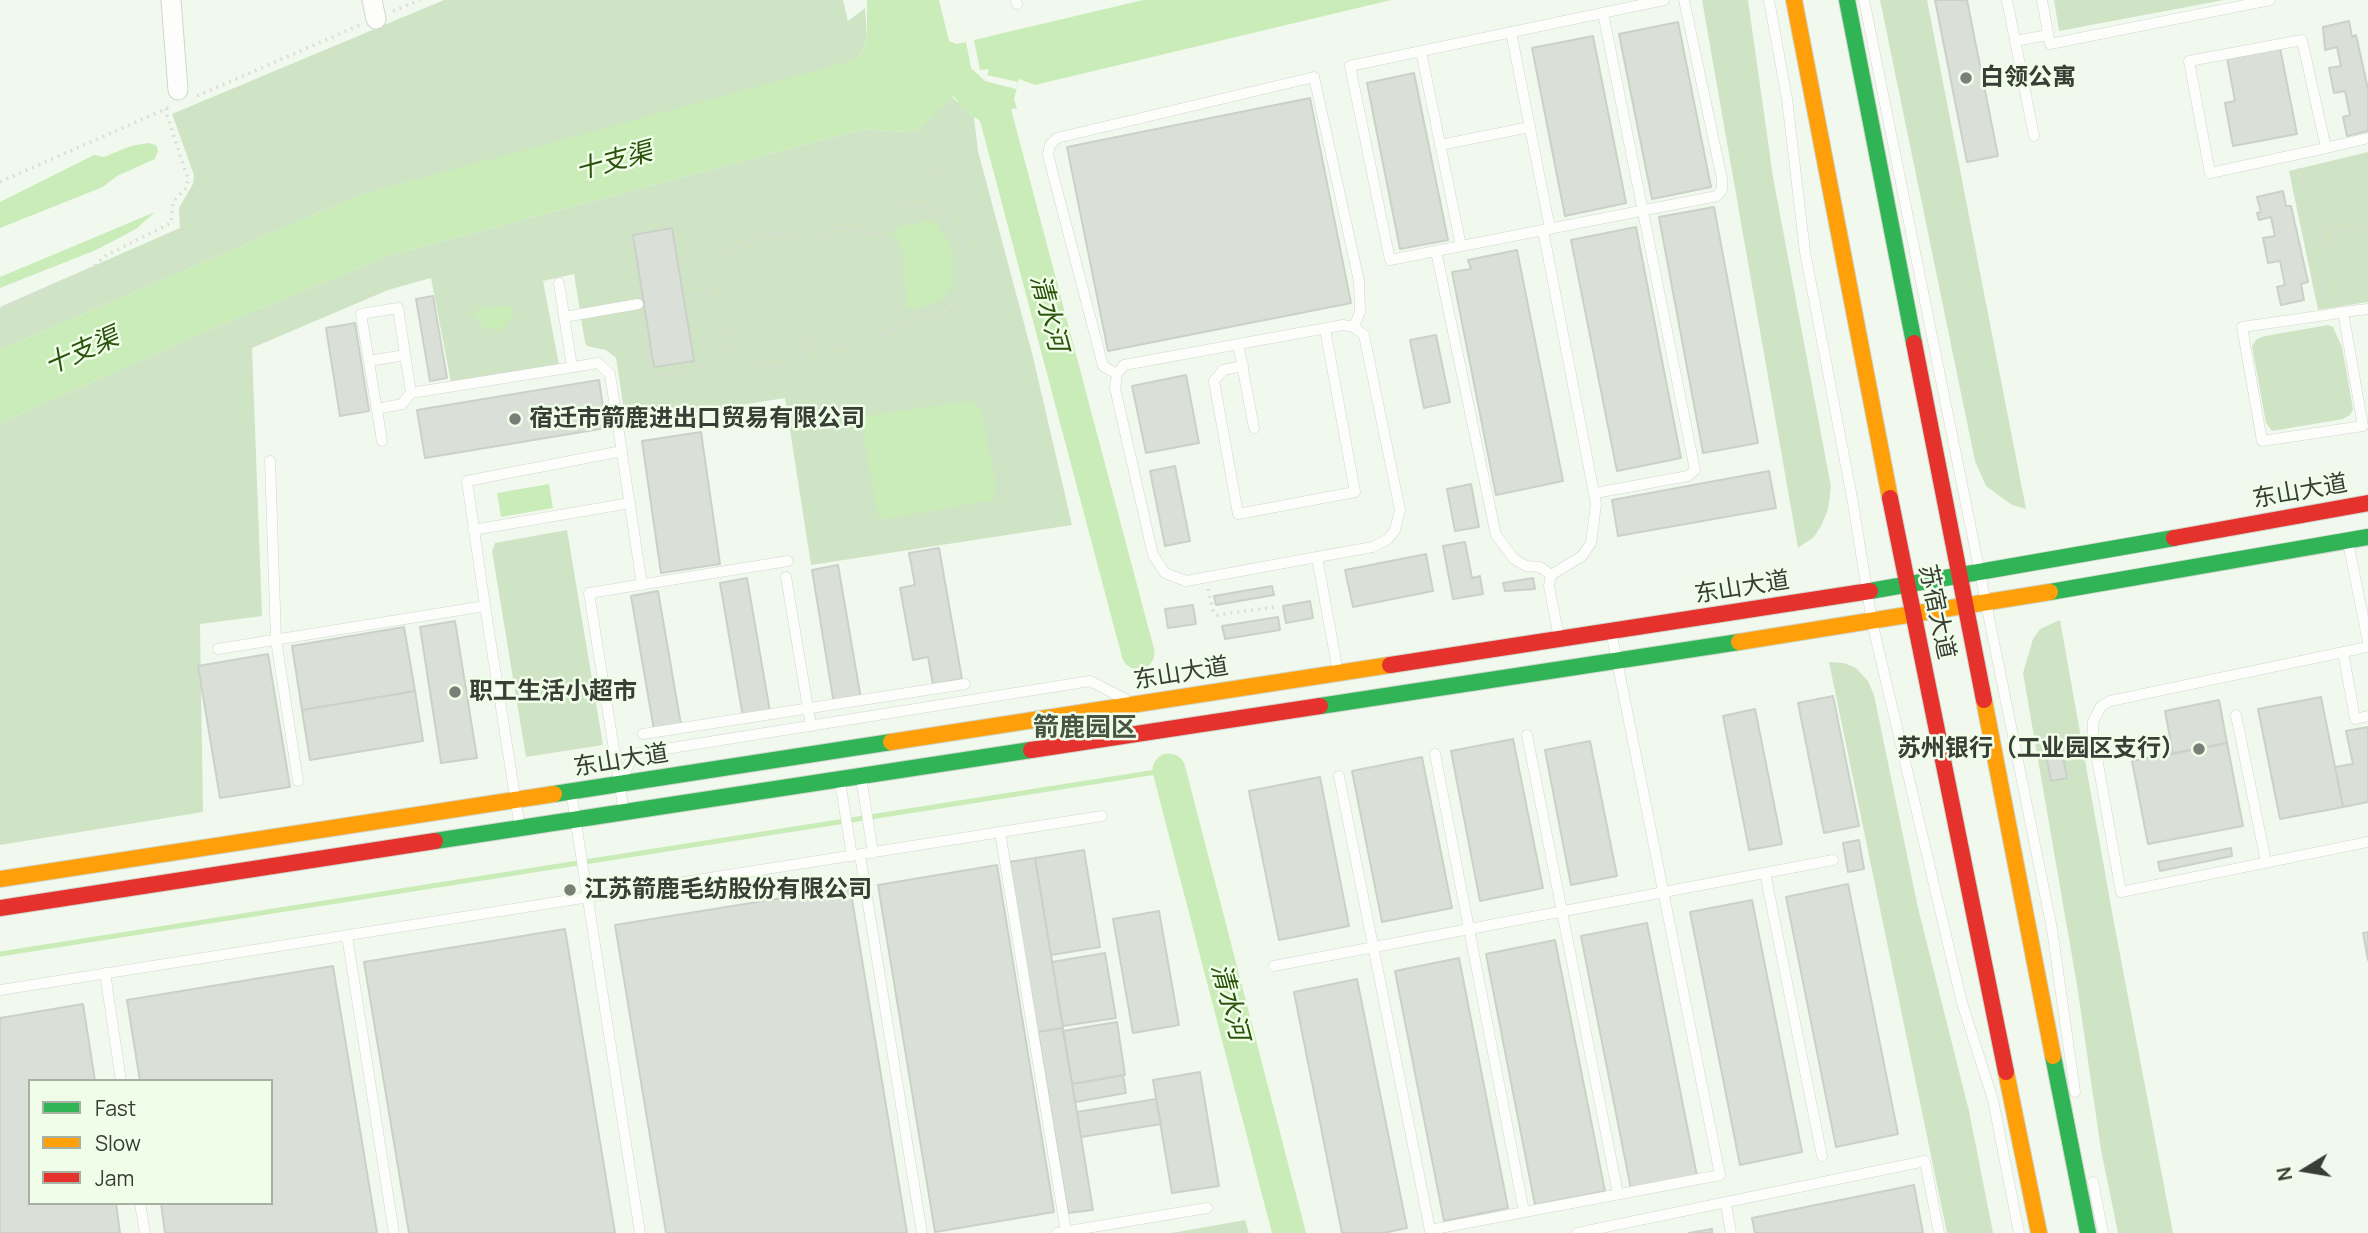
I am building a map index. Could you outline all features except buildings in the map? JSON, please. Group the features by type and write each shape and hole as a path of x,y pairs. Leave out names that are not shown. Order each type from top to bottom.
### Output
{"main road":[{"name":"苏宿大道","path":"1794,0 1907,585 2039,1233"},
{"name":"苏宿大道","path":"1846,0 2088,1233"},
{"name":"东山大道","path":"0,879 1907,585 2368,503"},
{"name":"东山大道","path":"0,908 1872,622 2368,537"}],"street":[{"path":"171,0 181,98"}],"lane":[{"path":"1664,0 1350,66 1390,260 1717,196 1722,189 1684,0"},
{"path":"1769,0 1787,99 1805,252 1872,622 1962,1003 1993,1101 2019,1233"},
{"path":"1864,0 2052,929 2078,1107"},
{"path":"2007,0 2034,136"},
{"path":"2042,0 2050,44 2247,2 2270,0"},
{"path":"1595,493 1688,476 1695,470 1602,13"},
{"path":"1511,32 1595,493 1596,523 1591,543 1582,556 1551,575 1549,586 1559,639"},
{"path":"2015,41 2048,35"},
{"path":"2326,148 2302,40 2189,61 2210,173 2326,148 2368,138"},
{"path":"1421,51 1461,246"},
{"path":"1117,374 1103,366 1048,155 1050,145 1057,138 1314,77 1359,281 1360,312 1354,327"},
{"path":"1440,145 1530,127"},
{"path":"1436,251 1496,535 1514,559 1526,566 1540,567 1551,575"},
{"path":"559,283 572,367"},
{"path":"564,317 638,304"},
{"path":"382,441 361,314 398,308 411,393"},
{"path":"2343,313 2363,426 2262,441 2242,327 2368,309"},
{"path":"1354,327 1364,335 1400,510 1395,530 1388,539 1373,547 1206,577 1175,579 1165,573 1153,555 1115,388 1117,374 1124,365 1138,361 1325,329 1354,327"},
{"path":"1243,366 1223,370 1214,381 1238,514 1355,492 1325,329"},
{"path":"1238,344 1254,428"},
{"path":"369,361 405,355"},
{"path":"377,408 402,404 411,393 598,363 610,374 642,585"},
{"path":"520,828 467,481 622,451"},
{"path":"270,461 276,640 298,781"},
{"path":"473,530 630,503"},
{"path":"2347,541 2368,645 2110,701 2101,706 2093,722 2093,736 2121,892 2368,842"},
{"path":"1317,557 1338,673"},
{"path":"624,813 589,593 788,561"},
{"path":"786,577 811,726"},
{"path":"218,649 485,606"},
{"path":"1339,776 1430,1230 1720,1175 1611,631"},
{"path":"2343,652 2356,719 2368,716"},
{"path":"619,784 634,754 1090,681 1135,704"},
{"path":"643,734 965,684"},
{"path":"2236,715 2266,862"},
{"path":"1527,735 1618,1194"},
{"path":"1435,754 1524,1212"},
{"path":"861,776 873,853"},
{"path":"840,780 848,830 856,855 922,1233"},
{"path":"571,791 640,1233"},
{"path":"0,989 1102,816"},
{"path":"1000,832 1061,1232 1207,1208"},
{"path":"1274,966 1833,860"},
{"path":"1765,873 1822,1156"},
{"path":"347,936 394,1233"},
{"path":"104,973 121,1079"},
{"path":"1577,1233 1925,1161 1939,1233"},
{"path":"2091,1170 2104,1233"},
{"path":"1726,1204 1731,1233"},
{"path":"140,1205 145,1233"}],"path":[{"path":"0,182 164,110 181,98 374,9 420,0"},
{"path":"164,110 181,98"},
{"path":"0,309 84,276 105,256 172,223 173,202 186,188 188,179 164,110"},
{"path":"2295,154 2304,190 2320,205 2328,226 2336,233"},
{"path":"877,233 886,245 892,269 888,323 872,352 864,355 839,344 825,343 778,368 762,367 732,342 710,309 708,278 727,253 748,241 774,233 806,241 814,240 830,228 877,233 887,228 914,180 922,174 943,169 947,174 952,205 946,219"},
{"path":"881,340 905,321 932,317 959,299 964,285 964,247 946,219 926,205 898,208"},
{"path":"2328,226 2319,235 2323,242 2331,243"},
{"path":"2336,233 2368,227"},
{"path":"801,355 799,346 808,338 816,311 806,286 828,245 830,228"},
{"path":"2326,315 2322,282 2332,262 2331,243 2336,233"},
{"path":"684,296 707,292"},
{"path":"638,304 648,368 655,376 683,373 703,365 732,342"},
{"path":"1206,577 1213,612 1217,615 1273,607"}],"shaded area":[{"path":"444,0 843,0 848,21 865,8 867,38 862,53 852,61 831,69 360,195 0,350 0,307 180,228 179,208 193,184 194,175 172,114"},
{"path":"1702,0 1748,0 1773,177 1831,487 1828,509 1822,524 1814,537 1798,548"},
{"path":"1880,0 1927,0 2026,509 2012,505 1986,486 1975,461"},
{"path":"2054,0 2224,0 2059,31"},
{"path":"952,97 974,118 978,151 1033,357 1072,525 811,565 785,398 626,423 616,358 606,350 587,346 585,342 574,274 543,281 559,365 451,382 431,278 388,290 252,348 262,616 200,624 203,812 0,845 0,423 211,329 387,256 863,129 909,132 918,129"},
{"path":"2368,152 2368,302 2318,310 2289,171"},
{"path":"2328,325 2333,327 2342,347 2353,409 2350,415 2343,419 2272,431 2266,423 2252,346 2257,339 2265,336"},
{"path":"567,530 603,745 526,757 492,551 495,543"},
{"path":"2060,620 2173,1233 2118,1233 2101,1150 2077,985 2023,673 2033,639 2040,629"},
{"path":"1829,662 1844,663 1856,668 1868,681 1874,695 1918,908 1969,1111 1993,1233 1947,1233"},
{"path":"1245,1220 1249,1233 1172,1233"}],"water":[{"name":"十支渠","path":"867,0 939,0 949,41 956,44 966,42 972,72 964,74 982,90 989,69 980,70 974,40 1143,0 1391,0 1035,85 1019,79 1014,99 1017,108 974,118 952,98 918,129 909,132 863,129 387,256 211,329 0,423 0,350 360,195 852,61 862,53 867,39"},
{"path":"148,143 156,145 158,151 155,159 117,176 103,187 0,228 0,202 94,155 104,157 131,146"},
{"path":"155,212 136,229 96,250 0,288 0,277"},
{"path":"928,221 936,224 947,240 952,255 953,285 942,299 920,308 907,308 904,260 901,246 892,234 900,227"},
{"path":"511,305 513,317 501,331 482,326 481,320 473,315 481,306 488,309"},
{"path":"970,401 981,411 996,486 993,500 879,520 862,426 865,416"},
{"path":"549,484 553,508 501,517 497,493"}],"pier":[{"path":"987,75 1018,82 1016,89 985,81"},
{"path":"969,79 975,84 958,102 952,97"}],"waterway":[{"name":"清水河","path":"963,83 995,113 1138,653"},
{"path":"0,954 1169,770"},
{"name":"清水河","path":"1169,770 1289,1233"}],"traffic: fast":[{"path":"1847,0 1914,343"},
{"path":"2050,592 2368,537"},
{"path":"1870,591 2174,538"},
{"path":"1320,706 1739,642"},
{"path":"554,794 891,742"},
{"path":"435,841 1031,750"},
{"path":"2053,1056 2088,1233"}],"traffic: slow":[{"path":"1794,0 1890,498"},
{"path":"1739,642 2050,592"},
{"path":"891,742 1390,665"},
{"path":"1984,700 2053,1056"},
{"path":"0,879 554,794"},
{"path":"2006,1072 2039,1233"}],"traffic: jam":[{"path":"1914,343 1984,700"},
{"path":"1890,498 2006,1072"},
{"path":"2174,538 2368,503"},
{"path":"1390,665 1870,591"},
{"path":"1031,750 1320,706"},
{"path":"0,908 435,841"}],"place":[{"name":"白领公寓","path":"1966,78"},
{"name":"宿迁市箭鹿进出口贸易有限公司","path":"515,419"},
{"name":"职工生活小超市","path":"455,692"},
{"name":"苏州银行（工业园区支行）","path":"2199,749"},
{"name":"江苏箭鹿毛纺股份有限公司","path":"570,890"}],"district":[{"name":"箭鹿园区","path":"1085,729"}]}
